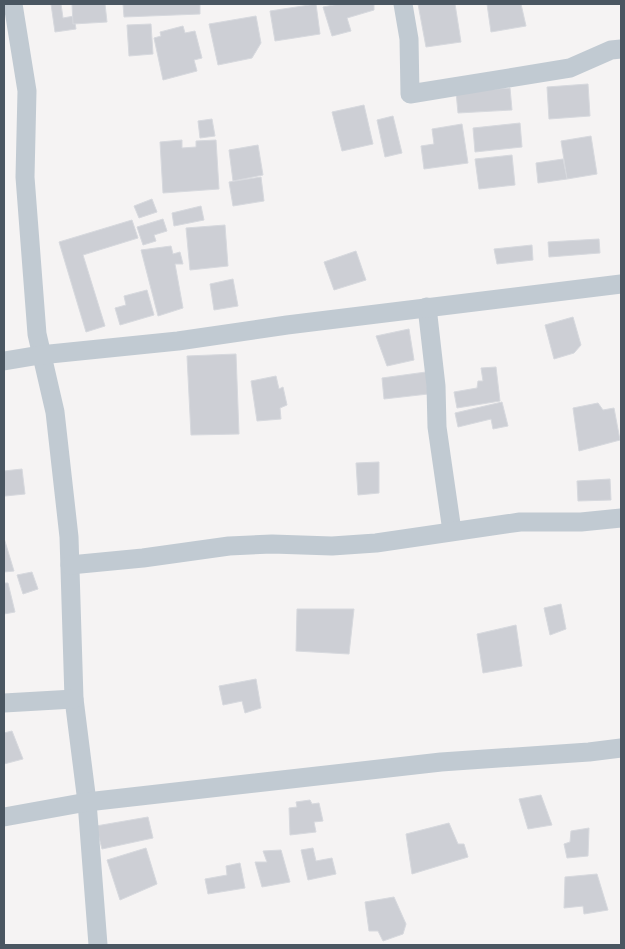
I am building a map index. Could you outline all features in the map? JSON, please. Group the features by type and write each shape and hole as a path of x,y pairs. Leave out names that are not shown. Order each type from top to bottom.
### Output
{"street":[{"path":"13,4 27,91 25,177 40,355 55,412 70,565 74,698 87,802 98,945"},
{"path":"403,4 409,40 410,94 570,68 611,50 621,49"},
{"path":"4,361 40,355 178,341 287,325 621,284"},
{"path":"427,308 436,386 437,427 452,531"},
{"path":"70,565 143,558 229,546 272,544 332,546 376,543 520,522 581,522 621,518"},
{"path":"4,703 74,698"},
{"path":"4,817 87,802 441,762 589,752 621,748"}],"building":[{"path":"51,4 61,4 63,18 74,16 76,29 55,32"},
{"path":"72,4 105,4 107,22 73,24"},
{"path":"123,4 200,4 200,14 124,17"},
{"path":"316,4 320,34 275,41 270,11"},
{"path":"339,4 374,4 374,10 347,18 351,31 332,36 323,7"},
{"path":"418,4 455,4 461,42 426,47"},
{"path":"487,4 521,4 526,26 491,32"},
{"path":"256,16 261,43 252,58 218,65 209,24"},
{"path":"151,24 153,54 129,56 127,25"},
{"path":"183,26 185,33 195,31 202,58 194,60 197,71 163,80 154,38 161,36 160,32"},
{"path":"588,84 590,116 549,119 547,87"},
{"path":"510,88 512,110 458,113 456,92"},
{"path":"364,105 373,144 342,151 332,112"},
{"path":"393,116 402,153 385,157 377,120"},
{"path":"212,119 215,136 200,138 198,121"},
{"path":"520,123 522,147 475,152 473,128"},
{"path":"462,124 468,163 424,169 421,146 434,144 432,129"},
{"path":"591,136 597,174 567,179 561,141"},
{"path":"182,140 182,148 196,147 196,141 216,140 219,189 163,193 160,142"},
{"path":"258,145 263,175 233,181 229,150"},
{"path":"512,155 515,185 479,189 475,159"},
{"path":"563,159 567,179 538,183 536,163"},
{"path":"261,177 264,201 233,206 229,182"},
{"path":"152,199 157,212 139,218 134,206"},
{"path":"201,206 204,220 174,226 172,213"},
{"path":"163,219 167,231 154,235 156,241 143,245 137,227"},
{"path":"132,220 138,238 83,255 105,326 86,332 59,242"},
{"path":"225,225 228,266 190,270 186,228"},
{"path":"599,239 600,253 549,257 548,242"},
{"path":"532,245 533,260 497,264 494,249"},
{"path":"171,246 173,254 180,252 183,264 175,264 183,308 158,316 141,250"},
{"path":"356,251 366,280 334,290 324,262"},
{"path":"233,279 238,306 214,310 210,284"},
{"path":"147,290 154,315 120,325 115,308 126,305 124,296"},
{"path":"573,317 581,345 574,353 554,359 545,325"},
{"path":"409,329 414,360 387,366 376,336"},
{"path":"236,354 239,434 191,435 187,356"},
{"path":"496,367 500,401 457,408 454,392 477,388 478,381 483,381 481,368"},
{"path":"426,372 428,394 384,399 382,378"},
{"path":"276,376 279,389 283,387 287,405 280,408 281,419 257,421 251,381"},
{"path":"502,402 508,426 493,429 491,419 458,427 455,413"},
{"path":"598,403 603,410 614,408 620,440 579,451 573,408"},
{"path":"379,462 379,493 358,495 356,463"},
{"path":"22,469 25,494 5,496 4,471"},
{"path":"610,479 611,500 578,501 577,481"},
{"path":"4,538 14,571 4,572"},
{"path":"32,572 38,589 23,594 17,575"},
{"path":"4,583 8,583 15,612 4,614"},
{"path":"561,604 566,629 550,635 544,608"},
{"path":"297,609 354,609 349,654 296,651"},
{"path":"516,625 522,666 483,673 477,634"},
{"path":"256,679 261,708 245,713 242,701 223,705 219,686"},
{"path":"12,731 23,759 4,764 4,733"},
{"path":"541,795 552,825 528,829 519,799"},
{"path":"310,800 312,804 319,803 323,821 314,822 316,832 290,835 289,808 297,807 296,802"},
{"path":"148,817 153,838 102,849 96,826"},
{"path":"449,823 458,844 464,844 468,857 412,874 406,834"},
{"path":"589,828 588,856 567,858 564,844 570,842 571,831"},
{"path":"146,848 157,884 120,900 107,860"},
{"path":"313,848 316,861 332,858 336,874 308,880 301,850"},
{"path":"281,850 290,882 262,887 255,862 267,862 263,851"},
{"path":"240,863 245,888 208,894 205,879 227,875 226,866"},
{"path":"597,874 608,910 584,914 583,906 564,908 565,877"},
{"path":"394,897 406,924 403,934 383,941 378,931 369,931 365,902"}]}
